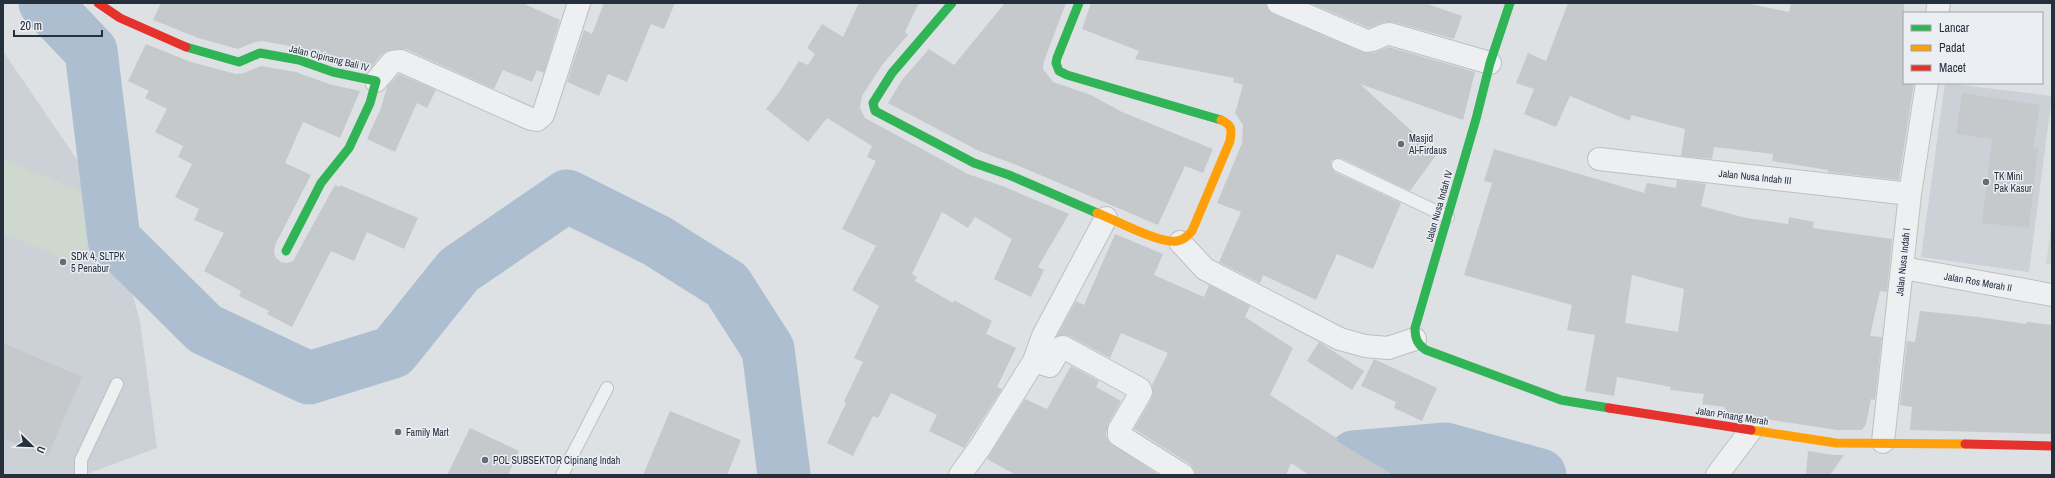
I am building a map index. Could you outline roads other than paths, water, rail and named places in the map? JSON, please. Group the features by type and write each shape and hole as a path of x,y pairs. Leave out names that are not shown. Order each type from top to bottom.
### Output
{"street":[{"name":"Jalan Cipinang Bali IV","path":"98,3 132,24 194,50 239,62 260,53 299,60 333,72 376,81 370,103 349,148 321,183 286,251"},
{"path":"376,81 392,62 401,60 537,120 543,115 579,3"},
{"path":"952,3 892,73 872,108 875,111 974,163 1009,175 1093,210 1106,218 1164,241 1180,242 1192,231 1230,141 1232,130 1229,124 1220,119 1067,75 1059,71 1056,63 1057,58 1079,3"},
{"path":"1278,3 1367,41 1373,41 1386,34 1390,34 1490,63"},
{"name":"Jalan Nusa Indah IV","path":"1417,342 1415,328 1476,119 1490,63 1510,3"},
{"name":"Jalan Nusa Indah I","path":"1883,442 1910,194 1927,84"},
{"name":"Jalan Nusa Indah III","path":"1599,159 1910,194"},
{"path":"960,475 981,446 1034,361 1043,336 1106,218"},
{"path":"1180,242 1205,269 1340,339 1365,346 1388,348 1417,342"},
{"name":"Jalan Ros Merah II","path":"1903,268 2052,295"},
{"name":"Jalan Pinang Merah","path":"1417,342 1426,350 1561,400 1836,443 1883,442 2052,446"},
{"path":"1034,361 1050,366 1062,346 1140,389 1141,392 1119,430 1119,435 1183,475"},
{"path":"1717,475 1751,430"}],"lane":[{"path":"1338,165 1448,216"},
{"path":"81,475 81,460 117,384"},
{"path":"562,475 607,388"}],"waterway":[{"path":"45,3 91,51 114,239 205,329 309,378 393,352 459,270 567,196 657,241 727,285 768,349 784,475"},
{"path":"1353,475 1354,457 1446,449 1540,475"}],"place":[{"name":"Masjid Al-Firdaus","path":"1401,144"},
{"name":"TK Mini Pak Kasur","path":"1986,182"},
{"name":"SDK 4, SLTPK 5 Penabur","path":"63,262"},
{"name":"Family Mart","path":"398,432"},
{"name":"POL SUBSEKTOR Cipinang Indah","path":"485,460"}]}
